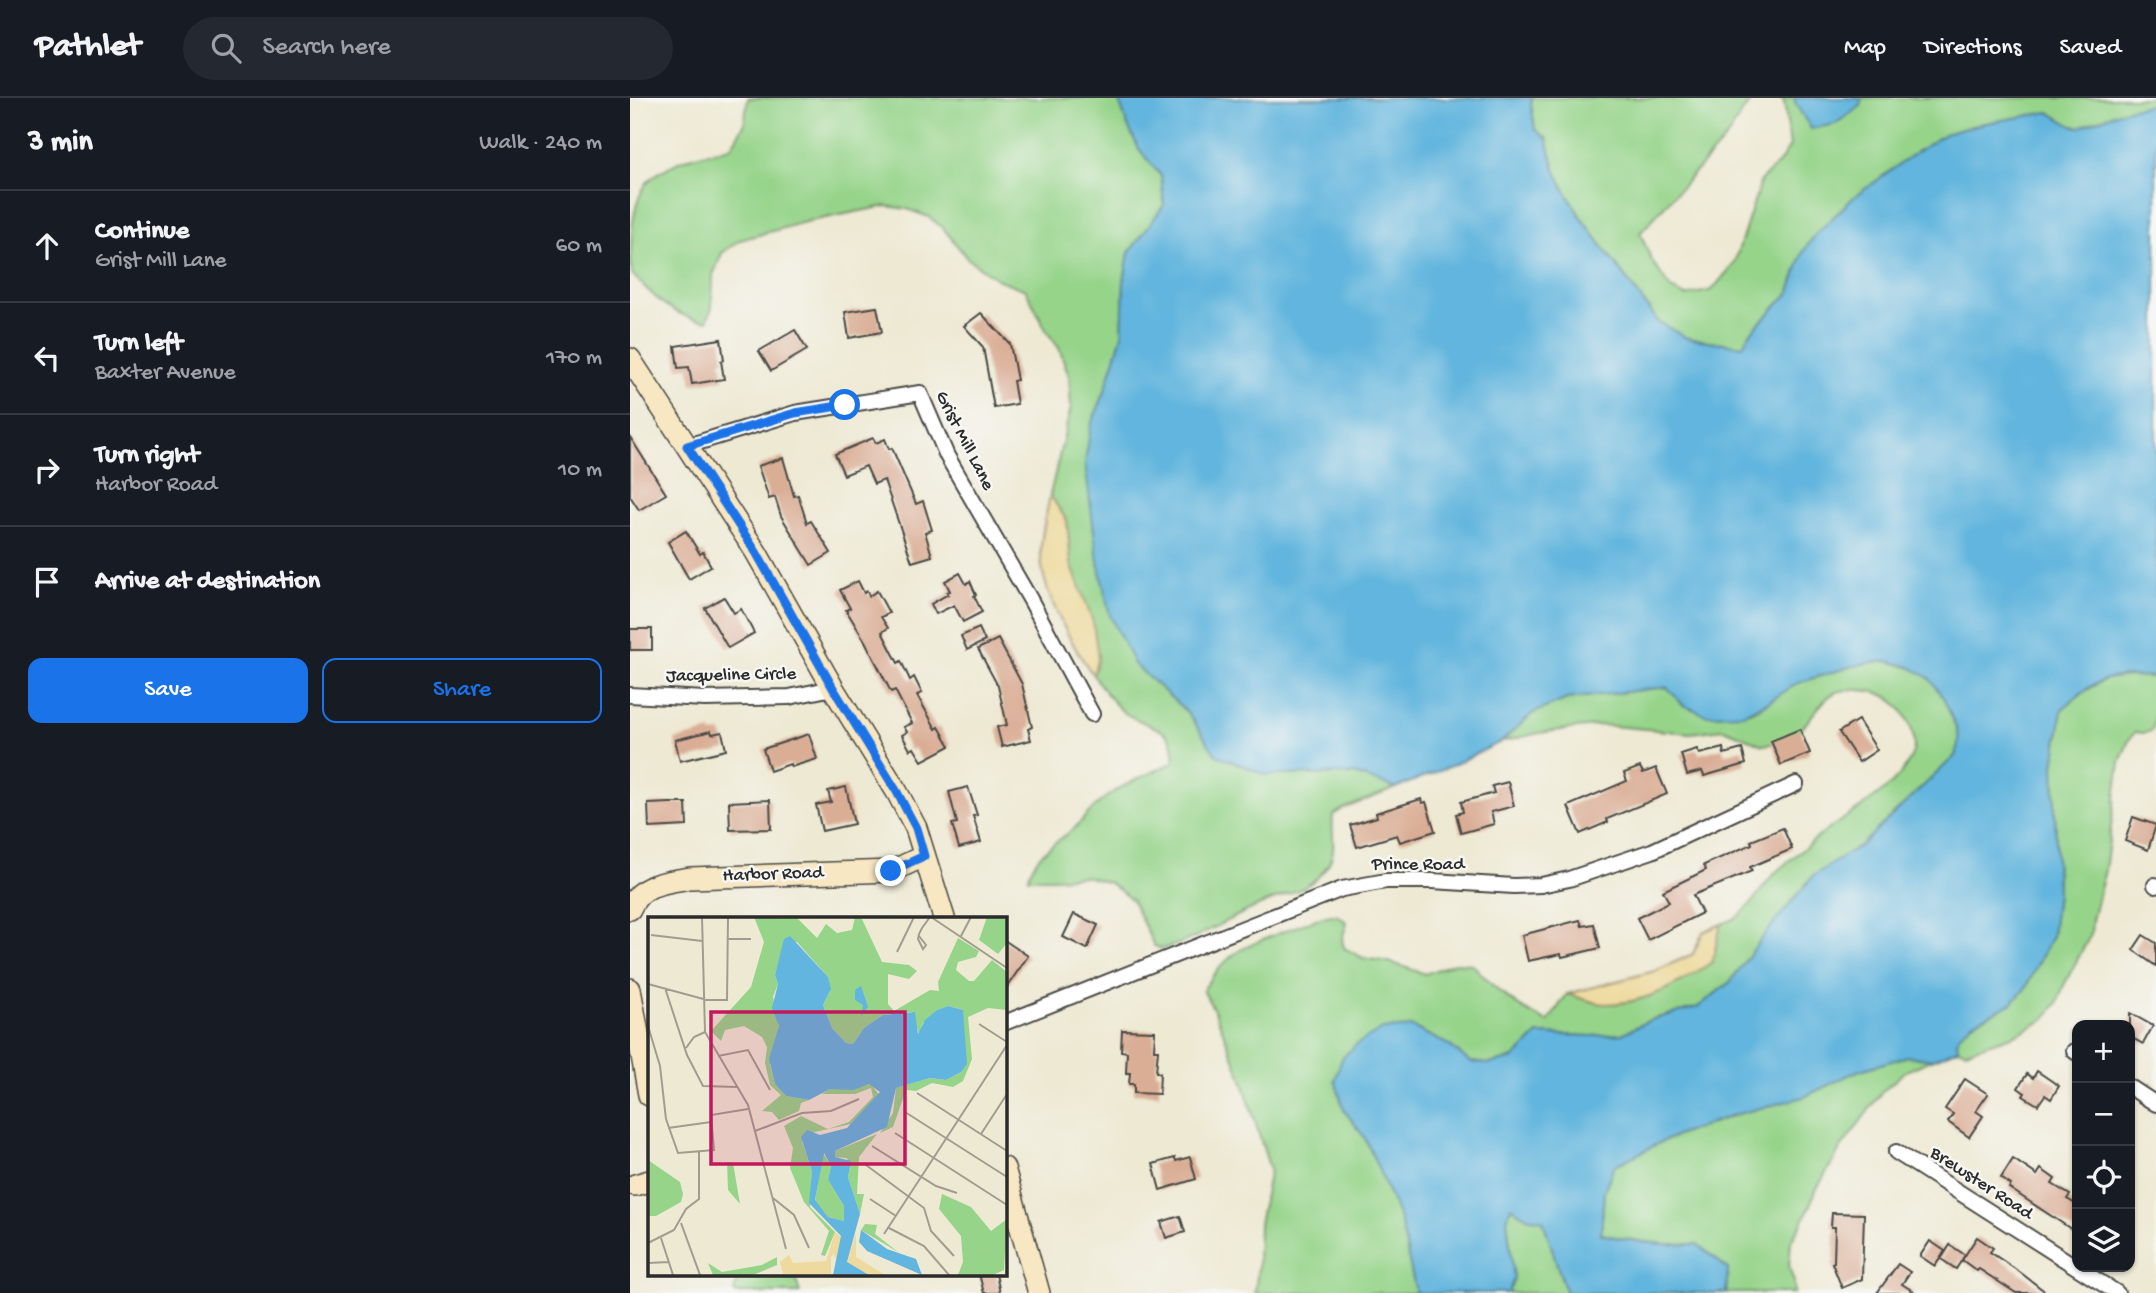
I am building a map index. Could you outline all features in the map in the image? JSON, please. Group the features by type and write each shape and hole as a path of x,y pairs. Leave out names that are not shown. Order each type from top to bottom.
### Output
{"street":[{"path":"630,359 756,552 833,688 897,792 916,828 943,917"},
{"name":"Grist Mill Lane","path":"687,446 795,413 919,393 947,456 1030,599 1092,714"},
{"name":"Jacqueline Circle","path":"630,695 705,699 789,697 833,688"},
{"name":"Prince Road","path":"1006,1022 1342,889 1386,881 1514,886 1541,885 1569,879 1652,850 1796,784"},
{"name":"Harbor Road","path":"630,909 644,889 662,883 715,877 891,871 924,856"},
{"path":"630,989 648,1089"},
{"path":"2135,1090 2156,1104"},
{"name":"Brewster Road","path":"1896,1152 2117,1293"},
{"path":"1006,1175 1039,1293"}],"green space":[{"path":"748,98 1118,98 1139,149 1161,176 1164,205 1129,253 1124,281 1122,335 1104,394 1091,425 1134,664 1188,713 1198,727 1266,775 1354,774 1396,788 1333,815 1331,858 1322,873 1310,884 1244,912 1186,941 1162,949 1154,946 1132,900 1110,883 1085,876 1028,878 1039,857 1075,828 1106,797 1134,780 1174,762 1174,750 1166,734 1120,709 1093,675 1098,657 1071,564 1067,521 1050,495 1071,407 1069,376 1059,348 1047,332 1026,290 997,279 968,259 943,228 929,217 907,209 886,206 805,222 740,240 722,253 713,275 712,307 707,321 684,316 665,305 632,274 632,227 641,194 649,180 668,167 689,158 731,147 744,125"},
{"path":"1532,98 1754,98 1727,137 1640,233 1652,261 1671,289 1686,296 1712,290 1734,264 1761,180 1779,163 1790,146 1784,101 1780,98 2156,98 2156,104 2127,109 2080,127 2072,126 2049,112 1980,124 1945,134 1854,197 1815,235 1803,252 1790,292 1752,331 1742,346 1687,338 1659,322 1582,219 1567,194 1555,170 1547,139 1535,129"},
{"path":"1888,661 1923,674 1938,689 1953,716 1958,733 1959,742 1955,756 1861,845 1813,876 1761,939 1730,982 1698,1007 1650,1020 1622,1034 1538,1034 1514,1058 1488,1064 1470,1062 1449,1045 1412,1027 1335,1080 1344,1110 1365,1138 1400,1219 1416,1293 1255,1293 1259,1224 1270,1170 1241,1076 1203,990 1226,961 1242,949 1267,938 1333,915 1339,916 1347,923 1342,939 1344,948 1363,958 1389,962 1425,974 1455,963 1472,964 1507,997 1548,1022 1567,994 1605,1004 1634,1001 1662,991 1712,962 1721,924 1740,915 1774,874 1823,833 1874,798 1898,776 1907,765 1914,745 1912,729 1904,714 1888,697 1868,691 1851,690 1837,692 1826,699 1793,740 1763,745 1724,729 1690,733 1601,725 1539,733 1501,742 1533,713 1567,699 1667,687 1683,705 1742,713 1756,709 1792,686 1819,674 1854,665"},
{"path":"2156,677 2154,720 2152,730 2135,732 2120,762 2105,870 2091,934 2057,1003 2044,1020 2015,1035 1966,1051 1958,1049 1960,1034 1972,1023 2011,1004 2025,989 2052,936 2057,893 2054,766 2062,709 2105,679"},
{"path":"1908,1056 1931,1060 1904,1072 1882,1092 1841,1148 1816,1190 1791,1241 1789,1267 1794,1293 1726,1293 1728,1269 1697,1244 1649,1242 1601,1234 1604,1191 1614,1166 1663,1141 1857,1071"},
{"path":"1511,1207 1527,1217 1543,1220 1566,1293 1508,1293 1514,1279 1507,1220"},
{"path":"779,1276 796,1280 800,1293 735,1293 740,1277"}],"sand":[{"path":"1050,495 1067,521 1071,564 1093,622 1098,657 1093,675 1059,617 1042,569 1042,541"},
{"path":"1721,924 1712,962 1648,997 1605,1004 1567,994 1655,971 1693,954 1703,932"}],"water":[{"path":"1118,98 1532,98 1535,129 1547,139 1555,170 1567,194 1582,219 1658,322 1687,338 1742,346 1752,331 1790,292 1803,252 1815,235 1854,197 1945,134 1980,124 2049,112 2072,126 2080,127 2127,109 2156,104 2156,677 2123,676 2098,682 2062,709 2054,766 2057,893 2052,936 2025,989 2011,1004 1972,1023 1960,1034 1958,1049 1931,1060 1908,1056 1857,1071 1804,1097 1730,1116 1663,1141 1614,1166 1604,1191 1601,1234 1649,1243 1697,1244 1728,1269 1726,1293 1566,1293 1543,1220 1527,1217 1511,1207 1507,1220 1514,1279 1508,1293 1416,1293 1400,1219 1365,1138 1344,1110 1335,1080 1342,1058 1357,1044 1383,1029 1412,1027 1449,1045 1470,1062 1488,1064 1514,1058 1538,1034 1622,1034 1650,1020 1698,1007 1730,982 1761,939 1813,876 1861,845 1955,756 1959,740 1944,699 1929,678 1910,667 1888,661 1846,668 1798,683 1744,714 1706,715 1683,705 1667,687 1567,699 1533,713 1501,742 1396,788 1354,774 1266,775 1216,755 1188,713 1134,664 1110,616 1098,562 1085,463 1091,425 1104,394 1122,335 1124,281 1129,253 1164,205 1161,176 1139,149"},
{"path":"1795,98 1861,98 1861,106 1835,124 1811,129 1795,103"}],"building":[{"path":"877,307 882,332 849,338 845,312"},
{"path":"981,313 1010,344 1017,380 1013,381 1017,404 994,408 983,347 964,326"},
{"path":"795,330 807,350 771,371 759,351"},
{"path":"721,339 724,379 692,384 689,367 678,368 675,346"},
{"path":"630,437 666,494 639,510 630,496"},
{"path":"873,438 876,443 885,439 889,449 892,448 916,504 923,501 932,530 925,532 932,556 912,562 884,480 874,484 866,466 844,475 835,454"},
{"path":"783,458 794,496 798,495 807,523 811,521 831,553 811,565 781,516 775,497 769,499 758,466"},
{"path":"686,531 711,566 689,579 668,542"},
{"path":"960,573 966,584 970,581 982,612 963,622 954,605 936,614 931,604 948,594 950,591 945,581"},
{"path":"858,581 864,593 867,591 869,596 877,591 889,613 881,617 888,628 882,632 910,680 914,677 922,693 917,695 936,729 939,727 950,746 922,761 914,748 910,750 902,735 907,732 904,727 912,723 895,690 891,692 846,610 850,608 840,590"},
{"path":"724,597 734,613 741,609 754,633 728,648 705,608"},
{"path":"979,628 985,641 967,650 961,636"},
{"path":"630,629 652,629 652,650 630,650"},
{"path":"998,639 1022,684 1032,727 1028,729 1031,740 1002,747 997,727 1007,725 998,686 978,649"},
{"path":"1858,720 1877,750 1859,762 1839,732"},
{"path":"1800,729 1810,753 1781,765 1771,741"},
{"path":"711,731 712,734 722,732 726,750 680,761 675,740"},
{"path":"809,734 817,759 770,771 763,749"},
{"path":"1723,748 1724,754 1742,749 1746,764 1704,776 1702,771 1687,775 1681,754 1697,749 1699,754"},
{"path":"1640,767 1643,773 1656,768 1667,794 1607,819 1608,822 1580,834 1568,806 1627,781 1624,773"},
{"path":"1508,782 1514,806 1491,812 1494,824 1461,833 1456,814 1463,812 1461,802 1494,793 1492,786"},
{"path":"846,787 854,824 822,831 816,805 831,802 828,791"},
{"path":"968,787 977,815 973,816 981,842 959,848 952,824 957,823 949,792"},
{"path":"1421,799 1422,803 1426,802 1435,831 1400,842 1397,835 1357,847 1350,825 1377,817 1376,813"},
{"path":"770,800 771,829 730,830 729,802"},
{"path":"686,803 687,826 649,828 648,804"},
{"path":"2133,817 2156,825 2148,850 2125,841"},
{"path":"1783,828 1792,849 1750,867 1752,871 1693,895 1702,913 1648,940 1637,918 1669,902 1663,891 1706,870 1704,865"},
{"path":"1074,914 1098,925 1087,949 1063,937"},
{"path":"1580,920 1582,926 1594,924 1600,948 1562,957 1561,954 1528,961 1522,935"},
{"path":"2143,935 2156,943 2156,966 2133,950"},
{"path":"1006,941 1028,956 1006,988"},
{"path":"2130,1013 2153,1026 2143,1044 2135,1040 2135,1020 2130,1020"},
{"path":"1122,1030 1155,1031 1154,1050 1158,1050 1156,1072 1160,1073 1159,1094 1134,1093 1134,1084 1129,1084 1130,1073 1126,1073 1127,1052 1121,1051"},
{"path":"2037,1071 2059,1086 2051,1099 2045,1095 2038,1105 2023,1096 2025,1093 2018,1088 2027,1074 2033,1078"},
{"path":"1965,1079 1988,1094 1976,1111 1983,1116 1969,1137 1948,1122 1953,1114 1945,1109"},
{"path":"1190,1157 1196,1179 1160,1190 1153,1164"},
{"path":"2013,1159 2037,1175 2041,1169 2055,1179 2052,1184 2070,1195 2067,1199 2072,1202 2072,1230 2009,1188 2011,1185 2001,1178"},
{"path":"1832,1213 1864,1214 1862,1279 1842,1288 1832,1263 1835,1227 1831,1227"},
{"path":"1180,1216 1185,1232 1166,1238 1161,1222"},
{"path":"1977,1237 1993,1248 1990,1252 2047,1293 2016,1293 1962,1260"},
{"path":"1930,1241 1945,1251 1935,1266 1920,1256"},
{"path":"1950,1245 1965,1255 1956,1269 1941,1259"},
{"path":"1898,1264 1910,1272 1902,1284 1916,1293 1877,1293"},
{"path":"980,1276 996,1276 1000,1293 984,1293"}],"route":[{"path":"845,405 795,413 687,446 756,552 916,828 924,856 891,871"}]}
